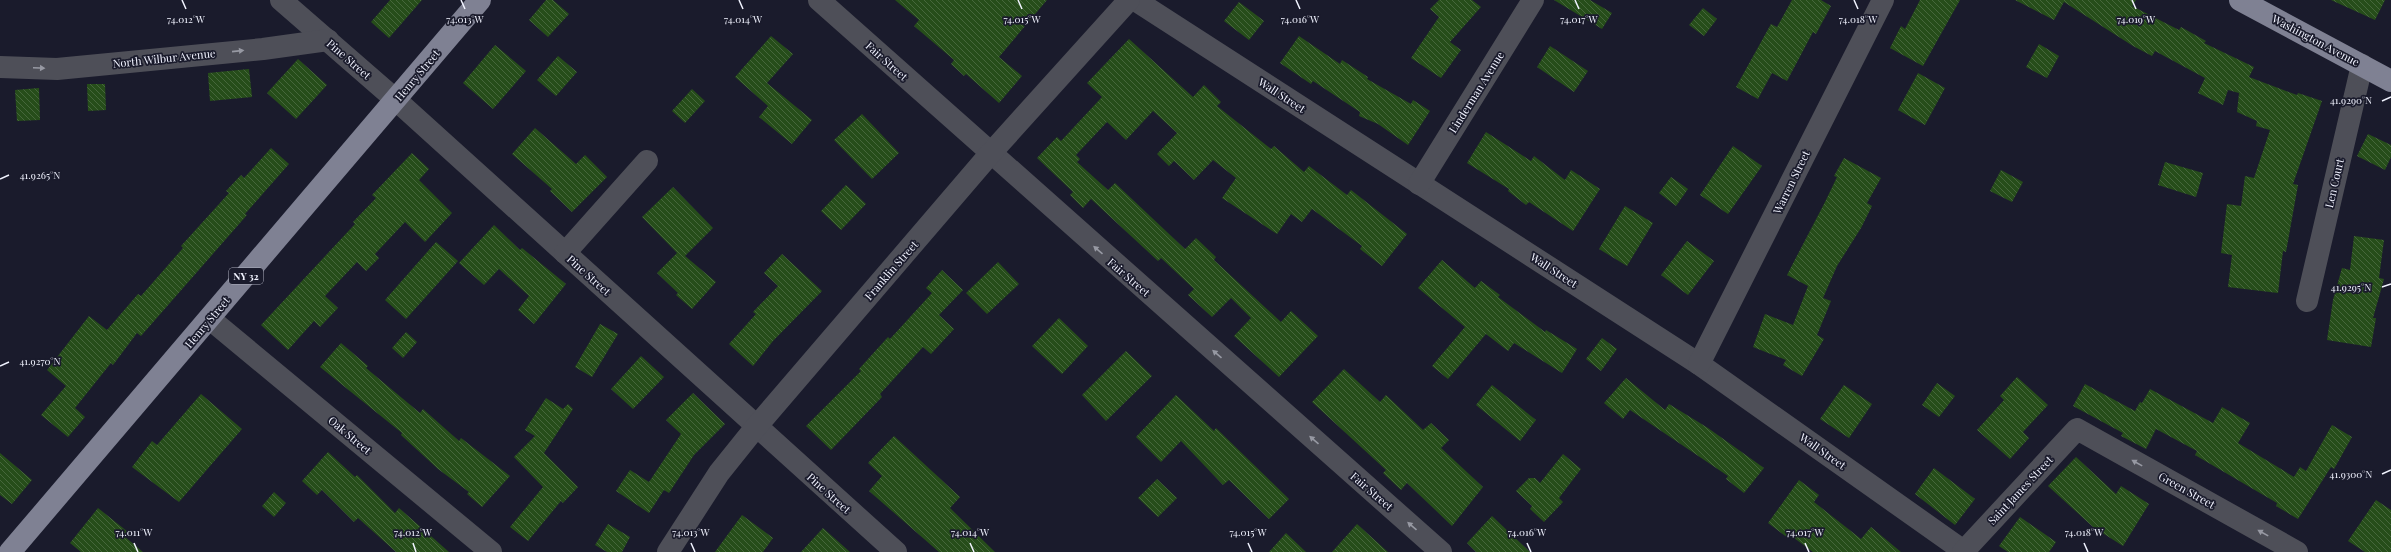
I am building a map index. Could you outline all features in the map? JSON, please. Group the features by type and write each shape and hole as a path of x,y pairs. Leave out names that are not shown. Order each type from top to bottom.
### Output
{"main road":[{"name":"Henry Street","path":"10,552 210,319 480,0"},
{"name":"Washington Avenue","path":"2240,0 2391,80"},
{"path":"0,549 5,552"}],"street":[{"name":"Pine Street","path":"281,0 396,100 896,552"},
{"name":"Fair Street","path":"819,0 990,154 1441,552"},
{"name":"Franklin Street","path":"668,552 719,474 756,427 990,154 1129,0"},
{"name":"Wall Street","path":"1135,0 1699,364 1964,552"},
{"name":"Linderman Avenue","path":"1419,184 1533,0"},
{"name":"Warren Street","path":"1699,364 1883,0"},
{"name":"North Wilbur Avenue","path":"0,67 57,68 263,49 328,40"},
{"name":"Len Court","path":"2307,301 2362,65"},
{"path":"564,253 647,161"},
{"name":"Oak Street","path":"210,319 491,552"},
{"name":"Saint James Street","path":"1964,552 2076,429"},
{"name":"Green Street","path":"2076,429 2297,552"}],"building":[{"path":"390,0 422,0 389,38 371,22"},
{"path":"546,0 553,0 569,14 548,37 529,20"},
{"path":"895,0 1047,0 999,57 1022,76 999,103 966,74 964,76 951,64 954,60 914,26 919,20"},
{"path":"1439,0 1472,0 1481,7 1450,42 1461,50 1441,78 1411,58 1439,17 1430,9"},
{"path":"1554,0 1590,0 1612,13 1602,29"},
{"path":"1792,0 1821,0 1831,6 1816,34 1813,32 1787,81 1772,73 1758,99 1736,87 1771,24 1777,27"},
{"path":"1920,0 1960,0 1923,66 1890,48 1901,26 1905,29"},
{"path":"2015,0 2136,0 2132,6 2179,30 2181,27 2206,41 2204,43 2254,67 2249,77 2297,95 2298,93 2322,101 2293,184 2298,185 2286,252 2283,251 2278,293 2228,287 2232,255 2221,253 2227,204 2241,206 2245,176 2254,178 2270,130 2256,126 2257,121 2237,112 2239,93 2228,90 2223,105 2198,93 2205,78 2155,51 2152,56 2133,46 2064,2 2054,20"},
{"path":"2331,0 2385,0 2375,20"},
{"path":"1239,2 1264,21 1249,40 1224,21"},
{"path":"1703,8 1717,19 1704,36 1689,25"},
{"path":"771,36 793,54 767,83 812,120 792,144 759,117 768,106 735,77"},
{"path":"1299,36 1340,64 1342,60 1368,77 1367,79 1411,104 1413,100 1430,111 1408,145 1378,124 1359,116 1360,112 1313,81 1311,84 1280,63"},
{"path":"1129,39 1193,97 1204,85 1221,102 1217,106 1271,149 1274,146 1304,172 1309,166 1347,195 1351,190 1407,234 1382,266 1360,249 1362,246 1312,209 1302,222 1291,214 1277,234 1222,198 1236,178 1213,160 1194,180 1174,161 1169,166 1157,154 1177,133 1153,111 1126,140 1107,122 1076,155 1080,159 1077,162 1108,190 1115,183 1185,249 1196,238 1216,257 1214,260 1281,322 1291,311 1318,336 1279,377 1234,336 1251,318 1231,298 1212,317 1188,295 1194,289 1161,258 1158,261 1091,199 1083,208 1070,195 1073,192 1037,158 1057,137 1061,141 1102,97 1087,83"},
{"path":"2039,44 2059,56 2047,78 2026,67"},
{"path":"495,45 526,71 493,109 463,83"},
{"path":"1550,46 1588,71 1574,92 1537,67"},
{"path":"558,56 577,72 556,96 537,80"},
{"path":"298,59 327,85 296,119 267,93"},
{"path":"249,69 252,97 210,101 208,73"},
{"path":"1918,73 1945,88 1925,125 1898,110"},
{"path":"87,84 105,84 106,110 88,111"},
{"path":"39,88 40,120 17,121 15,90"},
{"path":"692,89 705,101 685,123 672,111"},
{"path":"862,114 899,153 872,179 834,140"},
{"path":"535,128 576,164 585,155 607,177 572,212 550,191 552,189 512,154"},
{"path":"1486,132 1531,161 1534,156 1565,180 1571,170 1600,189 1573,231 1529,202 1526,205 1508,191 1509,189 1467,163"},
{"path":"2368,134 2391,145 2391,157 2385,170 2357,156"},
{"path":"1733,146 1762,166 1728,214 1700,195"},
{"path":"271,148 289,164 245,214 247,215 141,336 137,333 113,365 111,363 75,408 85,417 68,437 41,415 66,386 47,370 89,316 107,330 138,294 141,296 183,248 181,246 229,193 226,191 241,175 244,178"},
{"path":"412,153 429,169 419,180 452,213 425,242 405,222 375,254 379,258 366,271 357,262 325,296 338,308 320,327 314,321 288,350 261,325 355,224 353,222 376,198 372,195"},
{"path":"1844,158 1881,178 1867,203 1872,206 1861,228 1837,266 1823,298 1831,301 1817,335 1824,339 1802,376 1783,365 1786,360 1753,347 1765,314 1793,325 1808,286 1787,275 1825,202 1837,177 1834,176"},
{"path":"2165,162 2203,173 2196,197 2158,185"},
{"path":"2001,170 2023,182 2012,202 1990,191"},
{"path":"1671,177 1688,189 1676,206 1659,193"},
{"path":"846,185 866,204 841,230 821,211"},
{"path":"673,187 713,228 685,256 716,282 692,309 676,295 678,293 657,273 677,253 642,217"},
{"path":"1625,206 1653,223 1627,266 1599,249"},
{"path":"494,225 520,250 522,248 566,284 534,324 518,310 529,296 499,269 484,285 459,263"},
{"path":"2354,236 2384,240 2379,278 2384,279 2373,318 2376,318 2371,347 2327,340 2333,300 2342,268 2350,270"},
{"path":"1687,241 1714,261 1688,295 1661,275"},
{"path":"436,242 458,261 406,319 385,300"},
{"path":"782,254 822,291 773,341 753,366 729,344 756,314 753,312 778,286 764,273"},
{"path":"1442,260 1475,288 1481,281 1500,295 1498,297 1545,332 1546,330 1577,349 1562,373 1514,343 1508,351 1486,334 1448,379 1432,366 1465,327 1418,288"},
{"path":"998,262 1019,284 987,314 966,293"},
{"path":"942,270 963,290 939,315 954,329 931,354 923,347 880,394 882,397 831,450 806,426 861,371 859,369 888,337 890,339 932,293 926,288"},
{"path":"1059,318 1088,346 1062,374 1032,346"},
{"path":"600,324 618,334 592,377 575,367"},
{"path":"406,332 417,342 403,358 392,348"},
{"path":"1602,338 1617,349 1601,371 1586,359"},
{"path":"341,343 368,366 366,368 420,413 423,409 459,441 461,438 510,476 482,507 467,494 469,492 438,469 401,435 402,433 320,367"},
{"path":"1126,351 1152,376 1106,421 1082,395"},
{"path":"641,356 664,377 633,409 611,389"},
{"path":"1344,369 1380,402 1386,395 1423,430 1431,423 1449,440 1441,448 1483,487 1452,526 1407,483 1401,490 1383,473 1386,470 1312,402"},
{"path":"2017,377 2048,405 2023,432 2029,438 2010,459 1977,430 2004,400 2000,396"},
{"path":"1626,378 1665,410 1669,404 1708,428 1764,468 1744,493 1726,479 1728,476 1630,410 1623,419 1604,403"},
{"path":"1937,383 1955,396 1939,417 1922,405"},
{"path":"2085,384 2135,411 2140,402 2142,403 2150,389 2213,423 2222,407 2250,423 2238,443 2294,477 2300,467 2306,471 2332,425 2352,437 2334,469 2331,467 2298,519 2276,506 2277,503 2195,455 2197,451 2156,429 2146,449 2121,436 2123,433 2073,406"},
{"path":"1492,385 1536,420 1520,441 1476,405"},
{"path":"1844,385 1872,404 1849,438 1820,419"},
{"path":"693,393 725,424 694,455 669,493 664,490 649,513 616,491 630,470 649,482 681,434 666,420"},
{"path":"201,394 242,429 179,502 132,467 152,441 157,445"},
{"path":"1176,395 1214,431 1216,428 1289,499 1269,519 1229,480 1223,485 1181,441 1161,462 1136,437"},
{"path":"546,398 563,409 568,404 573,409 544,453 578,487 563,503 561,501 528,541 510,527 543,487 514,457 535,436 525,430"},
{"path":"894,436 960,497 950,508 995,552 939,552 869,491 882,476 868,463"},
{"path":"328,452 355,477 357,475 395,513 399,508 449,552 396,552 358,518 354,522 322,490 317,495 302,481"},
{"path":"0,453 32,480 12,504 0,495"},
{"path":"1563,454 1581,469 1559,498 1563,502 1544,522 1530,509 1532,506 1516,491 1529,478 1535,478 1540,483"},
{"path":"2076,457 2116,494 2121,486 2149,504 2123,546 2093,527 2048,486"},
{"path":"1934,468 1975,499 1955,525 1915,494"},
{"path":"1157,479 1177,498 1158,517 1138,498"},
{"path":"1799,480 1819,495 1814,502 1861,539 1871,527 1901,552 1813,552 1790,535 1788,538 1768,523"},
{"path":"274,492 286,503 274,517 262,506"},
{"path":"2376,500 2391,510 2391,552 2365,552 2348,541"},
{"path":"98,508 128,532 124,536 143,552 81,552 70,543"},
{"path":"742,515 773,538 763,552 715,552"},
{"path":"1492,516 1530,552 1476,552 1467,543"},
{"path":"2020,517 2056,542 2049,552 2008,552 1999,546"},
{"path":"608,524 630,537 622,552 607,552 595,545"},
{"path":"1357,524 1388,552 1332,552"},
{"path":"823,528 850,552 801,552"},
{"path":"1286,533 1306,552 1269,552"}]}
